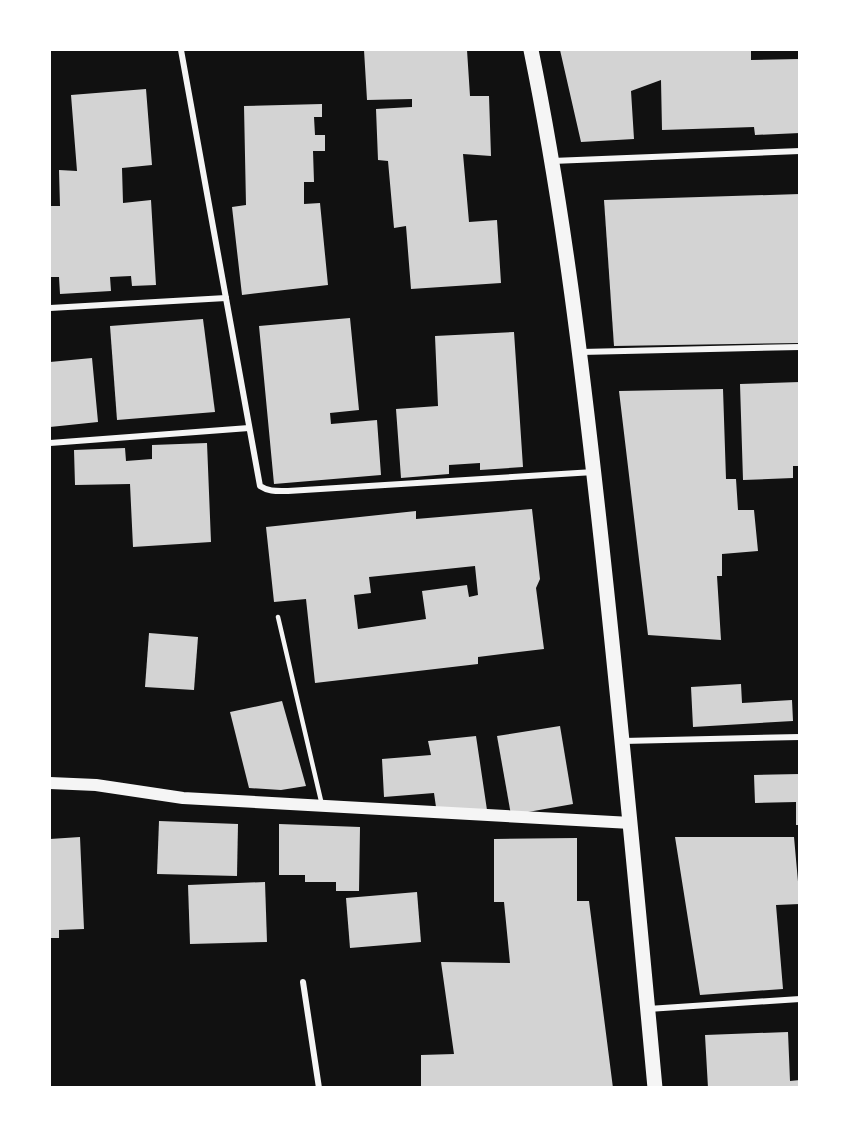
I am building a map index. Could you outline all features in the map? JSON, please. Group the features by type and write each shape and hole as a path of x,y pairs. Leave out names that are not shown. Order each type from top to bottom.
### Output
{"main road":[{"path":"531,50 552,161 581,352 623,741 655,1088"},
{"path":"50,783 96,785 183,798 631,823"}],"street":[{"path":"181,50 260,486 265,489 288,491 594,472"},
{"path":"552,161 800,151"},
{"path":"50,308 226,298"},
{"path":"581,352 800,347"},
{"path":"50,443 249,428"},
{"path":"623,741 800,737"},
{"path":"303,982 320,1088"},
{"path":"648,1009 800,999"}],"lane":[{"path":"278,617 322,805"}],"building":[{"path":"364,50 467,50 470,96 489,96 491,156 463,154 469,222 497,220 501,283 411,289 406,226 394,228 388,161 378,160 376,109 412,107 412,99 367,100"},
{"path":"560,50 751,50 751,60 800,59 800,133 755,135 754,127 662,130 661,80 631,91 634,139 581,142"},
{"path":"146,89 152,165 122,168 123,203 151,200 156,285 132,286 131,276 110,277 111,291 60,294 59,277 50,277 50,206 60,206 59,170 77,171 71,95"},
{"path":"322,104 322,117 314,117 315,135 325,135 325,151 313,151 314,182 304,182 304,204 320,203 328,285 242,295 232,207 246,205 244,106"},
{"path":"800,194 800,343 614,346 604,200"},
{"path":"350,318 359,410 330,413 331,424 377,420 381,475 274,484 259,326"},
{"path":"203,319 215,412 117,420 110,326"},
{"path":"514,332 523,467 480,470 480,463 449,465 449,474 401,478 396,409 438,406 435,336"},
{"path":"92,358 98,422 50,427 50,362"},
{"path":"800,382 800,466 793,466 793,478 743,480 740,384"},
{"path":"723,389 726,479 736,479 738,510 754,510 758,551 722,554 722,576 717,576 721,640 648,635 619,391"},
{"path":"207,443 211,542 133,547 130,484 75,485 74,450 125,448 126,461 152,459 152,445"},
{"path":"532,509 540,579 536,588 544,649 478,657 478,664 315,683 306,599 274,602 266,527 416,511 416,519","holes":["475,566 478,595 469,597 467,585 422,591 426,619 358,629 354,595 371,593 369,577"]},
{"path":"149,633 198,637 194,690 145,687"},
{"path":"741,684 742,703 792,700 793,721 693,727 691,687"},
{"path":"282,701 306,786 281,790 249,788 230,712"},
{"path":"560,726 573,804 511,815 497,736"},
{"path":"476,736 487,810 436,807 434,793 384,797 382,759 431,755 428,741"},
{"path":"800,774 800,825 796,825 796,802 755,803 754,775"},
{"path":"159,821 238,824 237,876 157,874"},
{"path":"279,824 360,827 359,891 336,891 336,882 305,882 305,875 279,875"},
{"path":"80,837 84,929 59,930 59,938 50,938 50,839"},
{"path":"675,837 794,837 800,904 776,905 783,989 700,995"},
{"path":"577,838 577,901 589,901 613,1088 421,1088 421,1055 454,1054 441,962 510,963 504,902 494,902 494,839"},
{"path":"265,882 267,942 190,944 188,885"},
{"path":"417,892 421,942 350,948 346,898"},
{"path":"788,1032 790,1081 800,1080 800,1088 708,1088 705,1035"}]}
